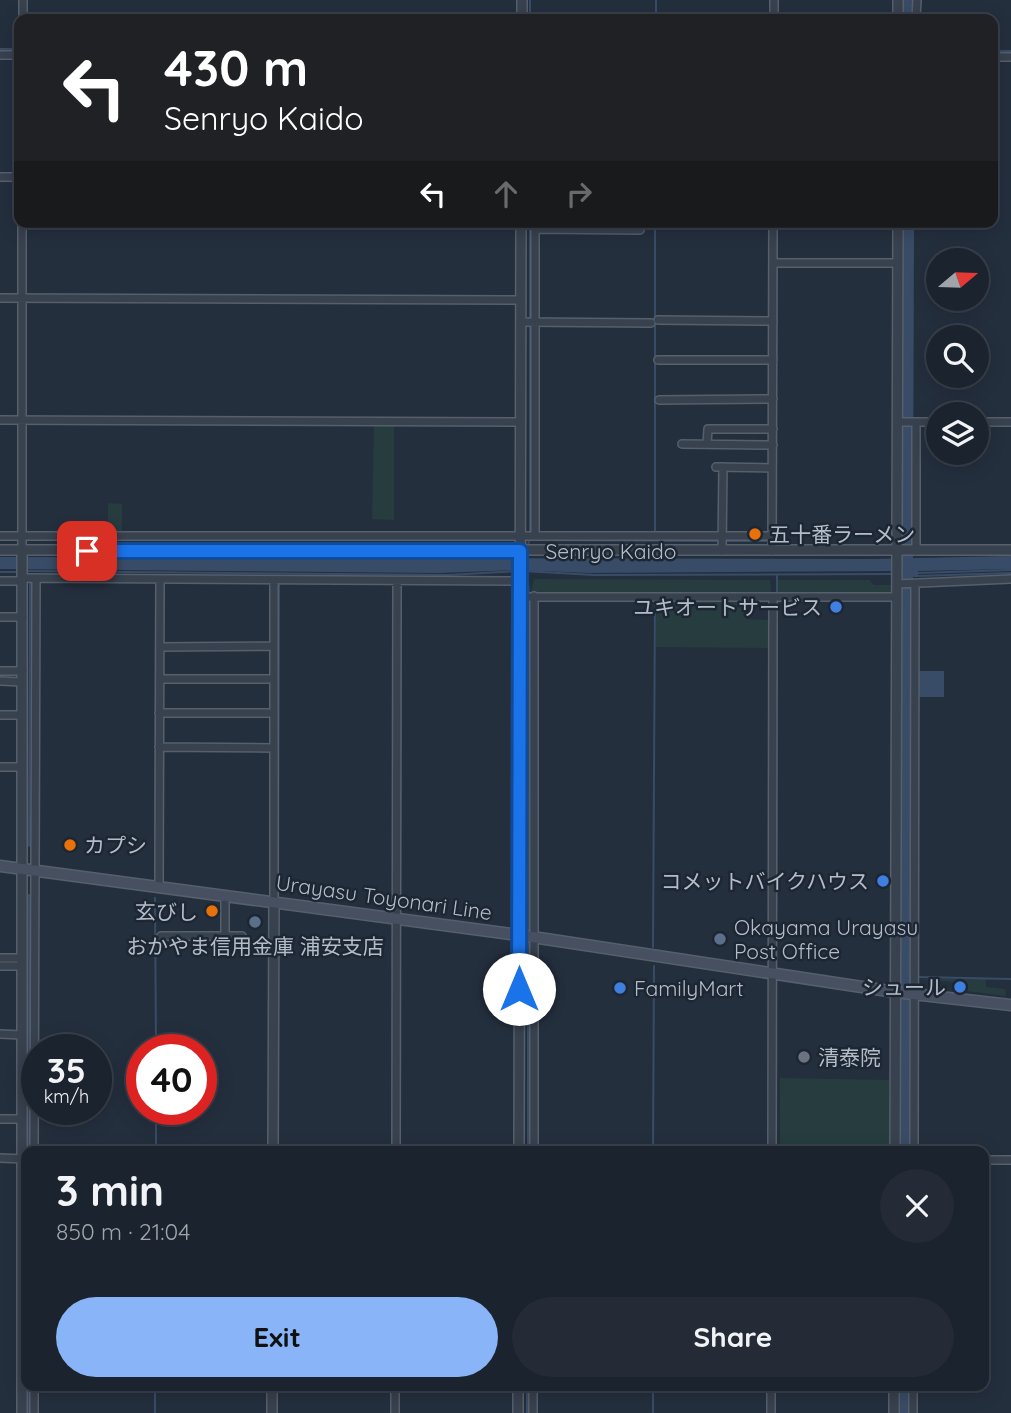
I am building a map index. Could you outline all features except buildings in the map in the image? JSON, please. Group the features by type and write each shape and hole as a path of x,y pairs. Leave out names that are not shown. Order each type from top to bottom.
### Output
{"main road":[{"name":"Urayasu Toyonari Line","path":"0,866 225,897 274,901 906,993 1011,1005"}],"street":[{"path":"22,228 22,715 30,734 22,767 22,868 29,931 34,1146"},
{"path":"519,1146 527,936 528,596 520,577 520,554 528,536 529,322 521,300 521,228"},
{"path":"528,536 521,422 536,228"},
{"path":"602,228 640,230"},
{"path":"772,551 773,321 776,263 773,228"},
{"path":"898,228 916,551"},
{"path":"776,263 898,263"},
{"path":"0,298 521,300"},
{"path":"529,322 773,321"},
{"path":"658,360 773,360"},
{"path":"659,400 773,399"},
{"path":"0,420 521,422"},
{"path":"907,422 926,422"},
{"path":"895,1146 906,993 913,620 897,555 907,422"},
{"path":"989,422 1011,422"},
{"path":"707,444 708,429 773,429"},
{"path":"682,444 773,445"},
{"path":"722,542 720,467 772,468"},
{"path":"62,536 62,551"},
{"path":"0,537 137,536 178,541 401,542 528,536 655,537 722,542 772,536"},
{"path":"137,536 137,550"},
{"name":"Senryo Kaido","path":"0,550 22,553 137,550 178,541 238,541 401,542 520,554 722,542 772,551 897,555 916,551 1011,550"},
{"path":"0,581 23,577 397,581 520,577"},
{"path":"22,1034 29,986 22,962 37,870 30,734 36,579"},
{"path":"904,583 1011,579"},
{"path":"159,888 160,580"},
{"path":"273,1146 274,581"},
{"path":"396,1146 397,581"},
{"path":"904,583 897,597 906,993 914,1146"},
{"path":"528,596 897,597"},
{"path":"528,596 527,936 534,1146"},
{"path":"772,1146 776,597"},
{"path":"0,617 23,617"},
{"path":"899,620 913,620"},
{"path":"160,647 274,646"},
{"path":"0,671 23,671"},
{"path":"160,679 274,679"},
{"path":"0,681 22,682"},
{"path":"159,713 274,713"},
{"path":"0,715 22,715"},
{"path":"159,747 274,748"},
{"path":"0,766 22,767"},
{"path":"225,897 225,936"},
{"path":"161,936 242,936"},
{"path":"0,958 22,962"},
{"path":"0,966 22,962"},
{"path":"0,1034 21,1035"},
{"path":"0,1119 21,1119"},
{"path":"22,1125 23,1146"},
{"path":"0,1158 21,1158"},
{"path":"989,1160 1011,1160"},
{"path":"22,1413 23,1391"},
{"path":"34,1391 34,1413"},
{"path":"272,1391 272,1413"},
{"path":"395,1391 395,1413"},
{"path":"518,1391 518,1413"},
{"path":"533,1391 533,1413"},
{"path":"771,1391 771,1413"},
{"path":"894,1391 894,1413"},
{"path":"913,1391 913,1413"}],"green space":[{"path":"374,425 394,425 394,520 372,519"},
{"path":"108,503 122,504 122,533 108,533"},
{"path":"534,579 770,580 771,593 531,592"},
{"path":"778,580 869,580 874,585 892,585 892,594 778,594"},
{"path":"656,600 746,601 746,619 770,620 770,648 656,647"},
{"path":"916,979 986,979 986,987 1005,989 1006,996 967,991 967,983"},
{"path":"780,1078 889,1080 889,1146 780,1146"}],"water":[{"path":"1011,556 1011,569 918,571 918,577 903,577 891,571 591,573 514,570 439,573 0,569 0,557 872,559"},
{"path":"919,671 944,671 944,697 919,697"}],"waterway":[{"path":"530,0 530,14"},
{"path":"656,0 656,14"},
{"path":"908,0 908,14"},
{"path":"0,49 14,49"},
{"path":"998,51 1011,51"},
{"path":"530,228 530,319"},
{"path":"655,228 655,533"},
{"path":"777,228 777,260"},
{"path":"907,546 908,228"},
{"path":"775,540 777,265"},
{"path":"530,325 530,533"},
{"path":"528,545 530,538"},
{"path":"230,539 448,540"},
{"path":"477,540 515,540"},
{"path":"528,540 719,541"},
{"path":"724,541 768,541"},
{"path":"906,1146 907,557"},
{"path":"918,573 1011,570"},
{"path":"26,571 449,575 517,571"},
{"path":"523,571 594,575 895,574"},
{"path":"0,572 17,572"},
{"path":"918,576 1011,573"},
{"path":"777,576 777,595"},
{"path":"29,846 30,582"},
{"path":"528,582 529,595"},
{"path":"278,894 279,583"},
{"path":"155,879 156,585"},
{"path":"653,947 655,600"},
{"path":"776,964 777,600"},
{"path":"400,912 401,601"},
{"path":"528,931 529,601"},
{"path":"29,895 29,1146"},
{"path":"155,898 156,1034"},
{"path":"528,940 528,1146"},
{"path":"0,962 16,962"},
{"path":"653,1146 654,966"},
{"path":"918,977 1011,979"},
{"path":"776,983 776,1146"},
{"path":"277,1124 277,1146"},
{"path":"156,1125 156,1146"},
{"path":"29,1391 29,1413"},
{"path":"155,1391 155,1413"},
{"path":"277,1391 277,1413"},
{"path":"399,1391 399,1413"},
{"path":"527,1391 527,1413"},
{"path":"653,1391 653,1413"},
{"path":"775,1391 775,1413"},
{"path":"905,1413 906,1391"}],"place":[{"name":"五十番ラーメン","path":"755,534"},
{"name":"ユキオートサービス","path":"836,607"},
{"name":"カプシ","path":"70,845"},
{"name":"コメットバイクハウス","path":"883,881"},
{"name":"玄びし","path":"212,911"},
{"name":"おかやま信用金庫 浦安支店","path":"255,922"},
{"name":"Okayama Urayasu Post Office","path":"720,939"},
{"name":"シュール","path":"960,987"},
{"name":"FamilyMart","path":"620,988"},
{"name":"清泰院","path":"804,1057"}],"route":[{"path":"87,551 520,551 519,989"}]}
